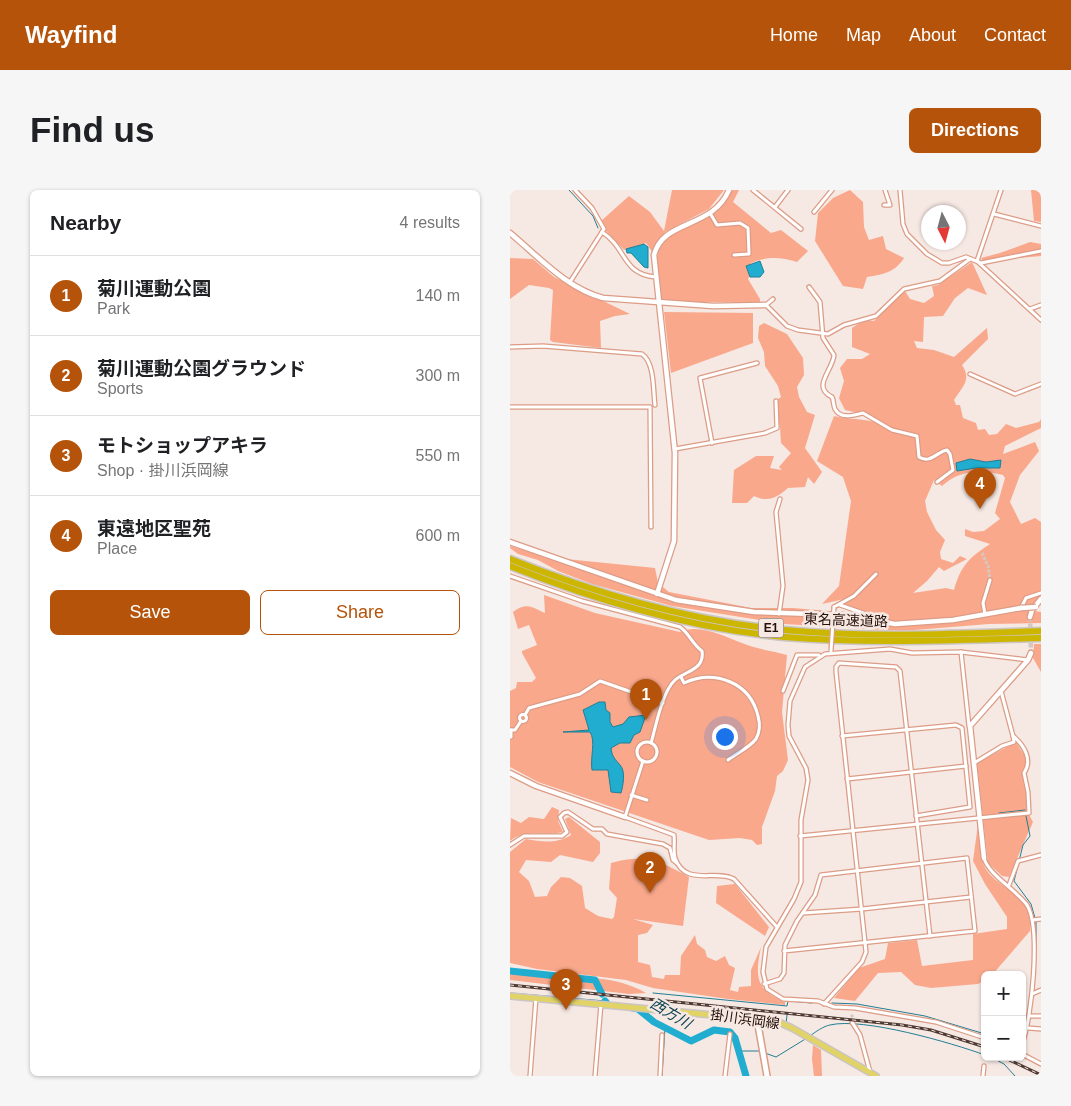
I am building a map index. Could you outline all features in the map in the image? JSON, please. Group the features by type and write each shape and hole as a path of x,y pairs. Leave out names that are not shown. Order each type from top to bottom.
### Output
{"highway":[{"name":"東名高速道路","path":"510,559 625,599 742,624 782,630 863,635 1041,631"},
{"name":"東名高速道路","path":"510,566 623,605 705,625 782,637 905,642 1041,638"}],"main road":[{"name":"掛川浜岡線","path":"510,996 601,1003 776,1021 803,1034 876,1076"},
{"path":"757,1019 768,1076"}],"street":[{"path":"569,283 602,232 603,224 575,190"},
{"path":"657,594 674,541 675,449 654,255 664,237 710,214 729,190"},
{"path":"753,190 801,229"},
{"path":"775,207 788,190"},
{"path":"814,212 832,190"},
{"path":"884,205 890,205 886,190"},
{"path":"900,190 903,224 913,242 942,263 950,263 966,257 977,262 1041,320"},
{"path":"977,262 1001,190"},
{"path":"710,214 717,225 740,223 748,228 750,254 734,255"},
{"path":"994,214 1041,226"},
{"path":"602,232 614,239 620,247 625,262 641,276 656,276"},
{"path":"510,233 569,283 590,294 603,298 658,304 766,305 773,299"},
{"path":"977,262 1041,251"},
{"path":"766,305 787,326 823,335 862,319 876,316 904,289 940,281 970,259"},
{"path":"809,287 820,302 823,335 834,355 829,371 823,380 823,388 832,397 837,413 846,417 863,413 892,430 912,433 917,436 919,457 924,460 929,460 947,450 950,454 953,470 937,482"},
{"path":"1029,309 1041,305"},
{"path":"510,347 543,346 642,354 647,357 650,368 655,405"},
{"path":"712,443 700,378 757,362"},
{"path":"970,374 1015,394 1041,384"},
{"path":"675,449 765,433 777,428 776,401"},
{"path":"510,407 650,407 651,527"},
{"path":"779,614 783,586 776,512 780,499"},
{"path":"510,542 676,600 754,612 842,615 895,624 933,622 1021,608 1041,607"},
{"path":"831,652 834,608 854,596 876,574"},
{"path":"510,576 582,601 680,627 703,654 695,669 673,681 663,703 651,742 656,750 656,756 652,760 643,761 638,757 638,748 642,743 651,742"},
{"path":"985,615 983,603 990,580"},
{"path":"1021,608 1026,598 1041,593"},
{"path":"1030,618 1032,610 1041,599"},
{"path":"840,605 866,614 869,620"},
{"path":"783,691 797,654 820,655 831,652 890,649 912,652 961,652 1028,660"},
{"path":"961,652 984,858 989,870 1009,885 1028,907 1033,920 1034,994 1026,1033"},
{"path":"970,726 1028,660 1031,653"},
{"path":"820,655 805,666 790,701 790,736 806,768 808,780 800,836 801,882 794,899 764,953 764,984 767,989 783,999 834,1007 856,1008 936,1022 981,1037"},
{"path":"824,1004 862,962 866,952 836,672 836,667 839,663 896,667 901,677 930,936"},
{"path":"681,677 684,683 712,677 727,680 742,688 753,702 759,720 758,734 751,743 728,760"},
{"path":"511,737 510,730 514,730 521,721 526,720 525,715 529,708 580,694 600,681 663,703"},
{"path":"973,764 1002,746 1014,742 1001,691"},
{"path":"842,736 959,725 962,728 970,807 916,816"},
{"path":"800,836 1029,812 1028,792 1024,773 1028,768 1028,759 1018,740 1013,736"},
{"path":"625,817 643,761"},
{"path":"847,779 966,766"},
{"path":"510,773 536,786 674,835 674,852 677,863"},
{"path":"631,795 647,800"},
{"path":"510,845 524,836 562,836 567,832 560,817 568,812 594,829 602,829 607,834 663,844 670,848 672,860 684,871 696,877 726,876 734,879 777,927"},
{"path":"1009,885 1020,860 1041,856"},
{"path":"764,984 780,979 784,974 784,951 803,913 815,895 821,875 967,858 975,931 784,951"},
{"path":"803,913 862,909 971,897"},
{"path":"1033,920 1040,919"},
{"path":"1034,994 1041,990"},
{"path":"530,1076 536,998"},
{"path":"595,1076 601,1003"},
{"path":"852,1013 856,1008"},
{"path":"1030,1016 1041,1016"},
{"path":"852,1022 853,1027 860,1035 871,1072"},
{"path":"1028,1028 1041,1029"},
{"path":"725,1076 730,1034"},
{"path":"660,1076 662,1035"},
{"path":"1026,1056 1041,1064"},
{"path":"983,1076 984,1066"}],"shaded area":[{"path":"672,190 724,190 709,209 665,232 653,253 646,243 624,250 604,229 601,221 629,196 650,212 664,231"},
{"path":"730,190 739,190 733,202 771,233 781,230 808,251 797,262 774,258 751,263 752,272 748,279 760,302 661,302 657,258 659,247 666,238 714,214"},
{"path":"850,190 863,202 864,227 869,240 883,236 886,249 904,258 892,270 867,277 863,289 843,286 815,241 818,213 833,198"},
{"path":"1031,190 1041,190 1041,222 1034,221"},
{"path":"1030,242 1041,244 1041,256 983,261 981,258 1000,253"},
{"path":"510,258 533,259 554,277 630,314 600,321 601,348 553,342 550,340 553,290 529,285 510,299"},
{"path":"972,262 987,295 968,288 955,298 943,316 924,317 923,342 914,341 917,348 934,350 954,357 987,328 988,339 962,365 965,370 966,379 954,400 956,405 960,405 963,418 976,423 978,430 985,429 989,435 997,434 1006,424 1016,428 1039,422 1041,419 1041,428 1005,446 1003,454 1035,442 1039,451 1020,475 1010,502 1021,524 1035,518 1041,522 1041,600 1034,611 1041,612 1041,623 989,624 902,631 784,624 672,606 592,584 558,571 538,560 518,554 510,548 510,546 546,557 655,568 658,583 669,592 751,608 793,608 840,612 870,618 866,614 843,606 853,597 822,604 839,586 851,501 843,477 817,461 834,416 882,424 867,415 845,410 839,398 844,381 840,368 847,359 862,359 870,354 852,347 852,328 864,320 874,321 905,291 910,299 924,303 934,296 932,286 938,285","holes":["984,471 1003,475 1005,478 995,513 1000,519 984,531 973,532 965,529 965,536 990,544 963,568 954,590 946,588 913,593 939,567 944,571 967,559 960,556 953,563 941,559 940,552 945,540 936,530 927,512 925,501 934,480 942,486 957,476 967,473"]},
{"path":"664,312 753,313 753,343 671,373"},
{"path":"764,323 787,334 803,358 804,375 797,387 799,397 807,412 815,415 805,448 822,472 814,484 808,477 805,487 788,488 773,498 764,499 754,496 747,503 732,503 734,470 756,456 774,456 770,468 782,470 779,467 791,453 781,443 780,427 774,402 781,397 778,386 765,366 764,352 758,338 759,326"},
{"path":"544,595 595,613 680,632 695,629 703,630 753,647 787,655 782,712 788,760 783,771 777,776 775,791 762,827 762,844 757,845 752,840 740,838 709,840 538,782 510,767 510,691 516,688 517,682 532,682 536,678 522,651 537,645 529,625 518,629 513,612 526,606 545,613"},
{"path":"1034,644 1041,644 1041,672 1033,658"},
{"path":"1016,742 1026,758 1023,781 1026,789 1028,813 1033,822 1009,877 1002,876 988,863 977,763"},
{"path":"552,807 559,810 558,821 563,832 523,835 510,841 511,818 521,823 529,817 544,819"},
{"path":"569,817 600,842 600,853 593,862 560,855 551,862 526,860 519,872 529,881 535,897 547,896 551,887 561,877 570,878 582,886 585,908 598,916 612,919 617,898 609,889 611,863 643,859 669,866 689,877 683,926 633,919 653,925 647,933 638,935 638,962 650,965 652,977 664,979 665,975 680,975 681,956 695,935 697,944 705,950 707,957 716,961 725,956 729,965 735,968 730,990 738,992 739,987 751,986 751,970 761,947 758,966 760,981 768,992 785,1002 785,1005 653,988 626,980 537,969 510,963 510,852 526,839 555,841 566,838 571,835 565,819"},
{"path":"978,824 983,863 994,879 1026,907 1030,918 1030,931 995,971 981,971 981,982 978,984 931,988 915,985 901,972 878,973 855,1001 834,998 859,968 885,959 888,943 917,940 922,966 973,960 973,934 1007,929 1007,917 985,884 973,861"},
{"path":"735,884 769,927 765,936 716,903 717,886"},
{"path":"510,968 543,974 611,980 646,993 629,994 510,980"},
{"path":"813,1045 821,1050 822,1076 814,1076"}],"water":[{"path":"644,244 648,247 648,268 644,267 631,253 627,253 626,249"},
{"path":"760,261 764,272 760,277 750,277 746,266"},
{"path":"970,459 986,462 1001,460 1000,468 976,468 957,471 956,463"},
{"path":"599,702 605,702 613,727 623,724 629,717 646,715 640,732 634,735 630,743 620,743 611,748 613,756 623,771 621,793 611,792 608,770 592,770 593,740 590,732 563,732 589,730 583,710"}],"waterway":[{"path":"569,190 593,216 598,228"},
{"path":"999,813 1025,810"},
{"path":"1026,816 1030,836 1023,845 1014,881 1031,904 1035,918"},
{"path":"1036,922 1036,950"},
{"name":"西方川","path":"510,971 595,980 602,994"},
{"path":"510,993 605,1001"},
{"path":"653,993 787,1006 788,1001 812,1003"},
{"path":"832,1003 857,1004 925,1016 981,1033"},
{"name":"西方川","path":"633,1008 638,1009 654,1022 691,1041 714,1030 730,1032 735,1038 746,1076"},
{"path":"1026,1018 1027,1014"},
{"path":"786,1024 787,1015"},
{"path":"810,1036 830,1025 864,1025 908,1032 981,1054"},
{"path":"662,1076 665,1028"},
{"path":"765,1053 776,1057 807,1038"},
{"path":"740,1051 761,1051"},
{"path":"998,1061 1004,1064 1015,1076"}],"tunnel":[{"path":"982,553 988,566 990,580"},
{"path":"1030,617 1031,653"},
{"path":"852,1013 852,1022"}],"railway":[{"path":"510,985 902,1025 931,1030 981,1046"},
{"path":"1011,1061 1041,1075"}],"place":[{"name":"東遠地区聖苑","path":"980,509"},
{"name":"菊川運動公園","path":"646,720"},
{"name":"菊川運動公園グラウンド","path":"650,893"},
{"name":"モトショップアキラ","path":"566,1010"}]}
